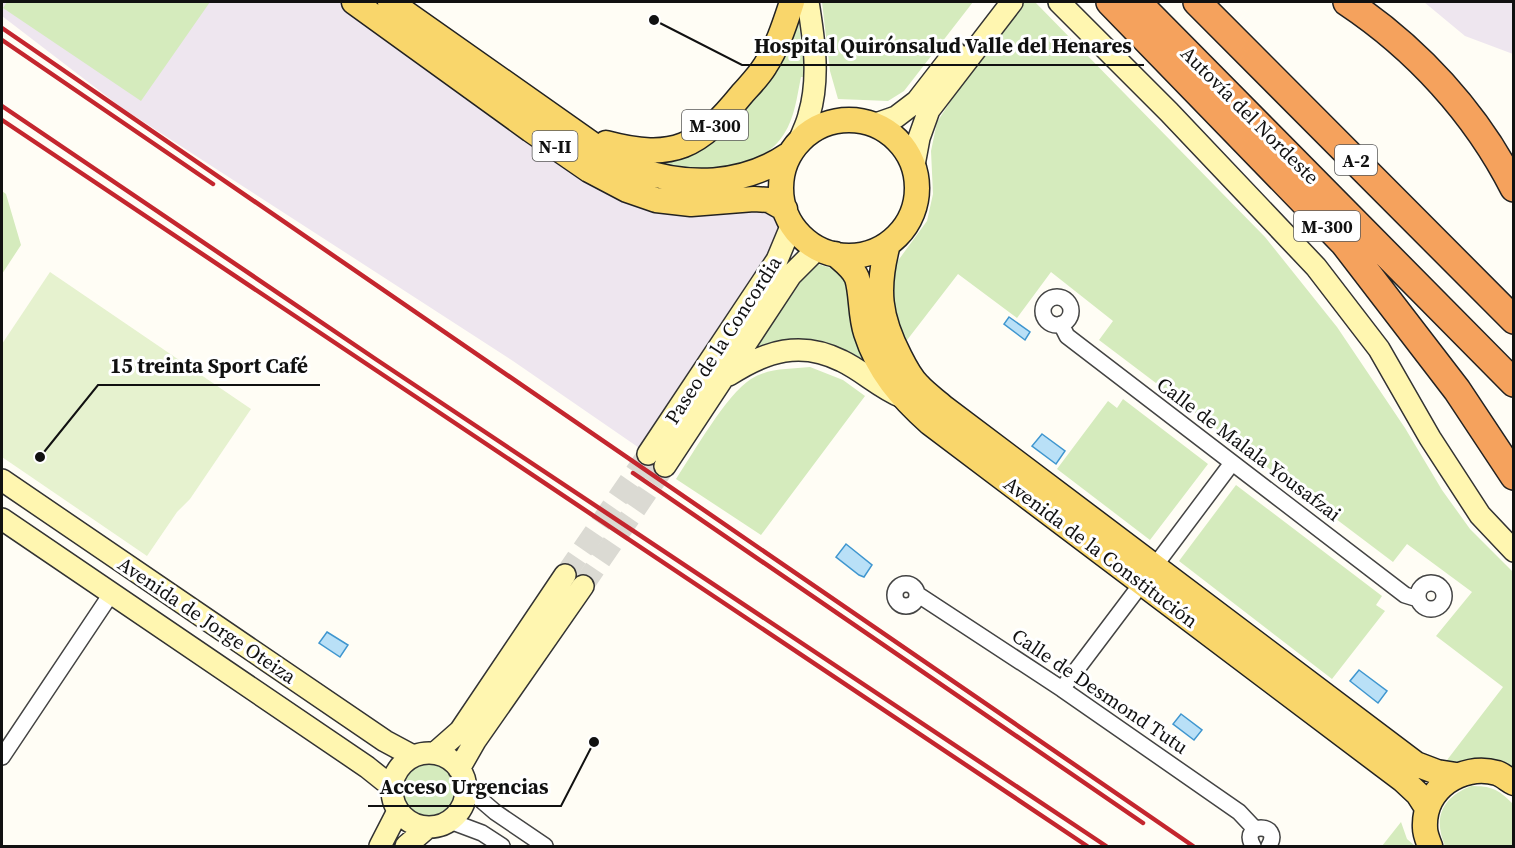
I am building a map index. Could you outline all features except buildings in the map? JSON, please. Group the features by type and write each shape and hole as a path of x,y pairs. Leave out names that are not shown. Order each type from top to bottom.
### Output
{"highway":[{"name":"M-300","path":"1110,2 1344,243 1457,390 1514,476"},
{"name":"Autovía del Nordeste","path":"1137,2 1514,382"},
{"name":"A-2","path":"1197,2 1514,320"},
{"path":"1347,2 1374,20 1429,69 1471,119 1514,188"}],"main road":[{"name":"N-II","path":"354,2 531,130 590,170 627,190 656,200 691,204 769,200 789,216 804,238 826,251"},
{"name":"N-II","path":"390,2 606,154 633,168 692,180 726,180 757,173 772,166 814,130 834,122 854,120 876,124"},
{"name":"M-300","path":"577,133 639,152 672,148 691,142 710,130 723,117 766,66 780,38 792,2"},
{"path":"826,251 851,257 865,254 888,244 907,225 915,206 918,184 914,165 902,144 876,124"},
{"path":"789,216 782,192 782,174 794,148"},
{"name":"Avenida de la Constitución","path":"888,244 883,263 880,304 886,327 897,351 917,384 1148,575 1403,780 1418,794 1427,808"},
{"name":"Avenida de la Constitución","path":"826,251 848,264 856,277 866,334 878,362 902,397 930,423 1416,764 1437,772 1456,775"},
{"path":"1430,846 1425,829 1427,808 1444,783 1456,775 1478,770 1500,774 1514,783"}],"street":[{"path":"794,148 810,115 815,89 815,46 808,2"},
{"path":"876,124 896,117 917,101 992,12 1012,2"},
{"path":"1059,2 1169,112 1316,267 1379,349 1430,438 1480,515 1514,551"},
{"path":"914,165 919,138 929,110 992,12"},
{"name":"Paseo de la Concordia","path":"789,216 777,260 657,460 723,378 791,275 826,251"},
{"name":"Calle de Malala Yousafzai","path":"1061,324 1067,336 1232,464 1405,595 1418,599"},
{"path":"723,378 751,360 778,351 809,351 843,361 886,391 902,397"},
{"path":"1062,689 1232,464"},
{"name":"Avenida de Jorge Oteiza","path":"2,480 385,741 413,756"},
{"name":"Avenida de Jorge Oteiza","path":"2,519 368,766 392,787"},
{"path":"111,594 107,573 120,561"},
{"path":"2,757 111,594 135,589 144,577"},
{"path":"435,753 460,731 574,581 475,741 463,778 460,812 450,821 439,826 427,828 416,825 398,811 393,800 392,787 399,769 413,756 435,753 449,758 463,778 495,812 545,846"},
{"name":"Calle de Desmond Tutu","path":"917,594 1062,689 1239,812 1255,829 1261,828 1271,833 1272,839 1269,846"},
{"path":"380,846 398,811"},
{"path":"450,821 482,833 502,846"},
{"path":"406,846 427,828"},
{"path":"1253,846 1250,839 1255,829"}],"shaded area":[{"path":"2,2 354,2 627,190 754,199 792,224 648,454 513,361 122,108 2,16"},
{"path":"1424,2 1513,2 1513,54 1465,36"}],"green space":[{"path":"7,2 210,2 141,101 3,8"},
{"path":"822,2 973,2 904,91 888,101 838,99 830,71"},
{"path":"1008,2 1035,2 1265,237 1337,327 1405,428 1442,490 1470,529 1513,572 1513,770 1492,760 1444,764 1503,687 1436,636 1472,592 1407,544 1393,562 1099,340 1113,321 1051,272 1017,318 958,274 904,344 893,311 891,285 897,262 927,221 933,194 931,151 937,122 965,79"},
{"path":"798,16 805,77 801,77 791,121 772,148 742,164 724,167 688,168 653,163 651,160 676,159"},
{"path":"2,191 6,194 21,245 2,274"},
{"path":"818,264 846,275 870,370 754,350 806,274"},
{"path":"50,272 251,409 190,499 177,512 147,556 2,457 2,344"},
{"path":"810,367 843,380 865,396 761,535 676,479 711,425 741,387 758,375"},
{"path":"1123,399 1208,464 1150,540 1057,469 1108,401 1117,408"},
{"path":"1236,485 1382,596 1376,605 1385,611 1332,679 1179,561"},
{"path":"429,763 439,765 448,771 454,780 456,790 454,800 448,809 439,815 429,817 419,815 410,809 404,800 402,790 404,780 410,771 419,765"},
{"path":"1471,786 1494,789 1512,803 1513,846 1445,846 1440,826 1443,810 1453,796"},
{"path":"1401,822 1407,839 1415,846 1382,846"}],"water":[{"path":"1009,317 1030,332 1025,340 1004,324"},
{"path":"1042,434 1065,451 1056,464 1032,446"},
{"path":"846,544 872,565 864,577 836,557"},
{"path":"327,632 348,645 340,657 319,643"},
{"path":"1359,670 1387,691 1378,703 1350,681"},
{"path":"1181,714 1202,730 1194,740 1173,724"}],"tunnel":[{"path":"565,575 648,454"},
{"path":"583,586 665,466"}],"railway":[{"path":"2,28 1193,846"},
{"path":"2,40 213,184"},
{"path":"2,106 377,360 1106,846"},
{"path":"2,120 1087,846"},
{"path":"633,473 1143,823"}],"place":[{"name":"Hospital Quirónsalud Valle del Henares","path":"654,20"},
{"name":"15 treinta Sport Café","path":"40,457"},
{"name":"Acceso Urgencias","path":"594,742"}]}
